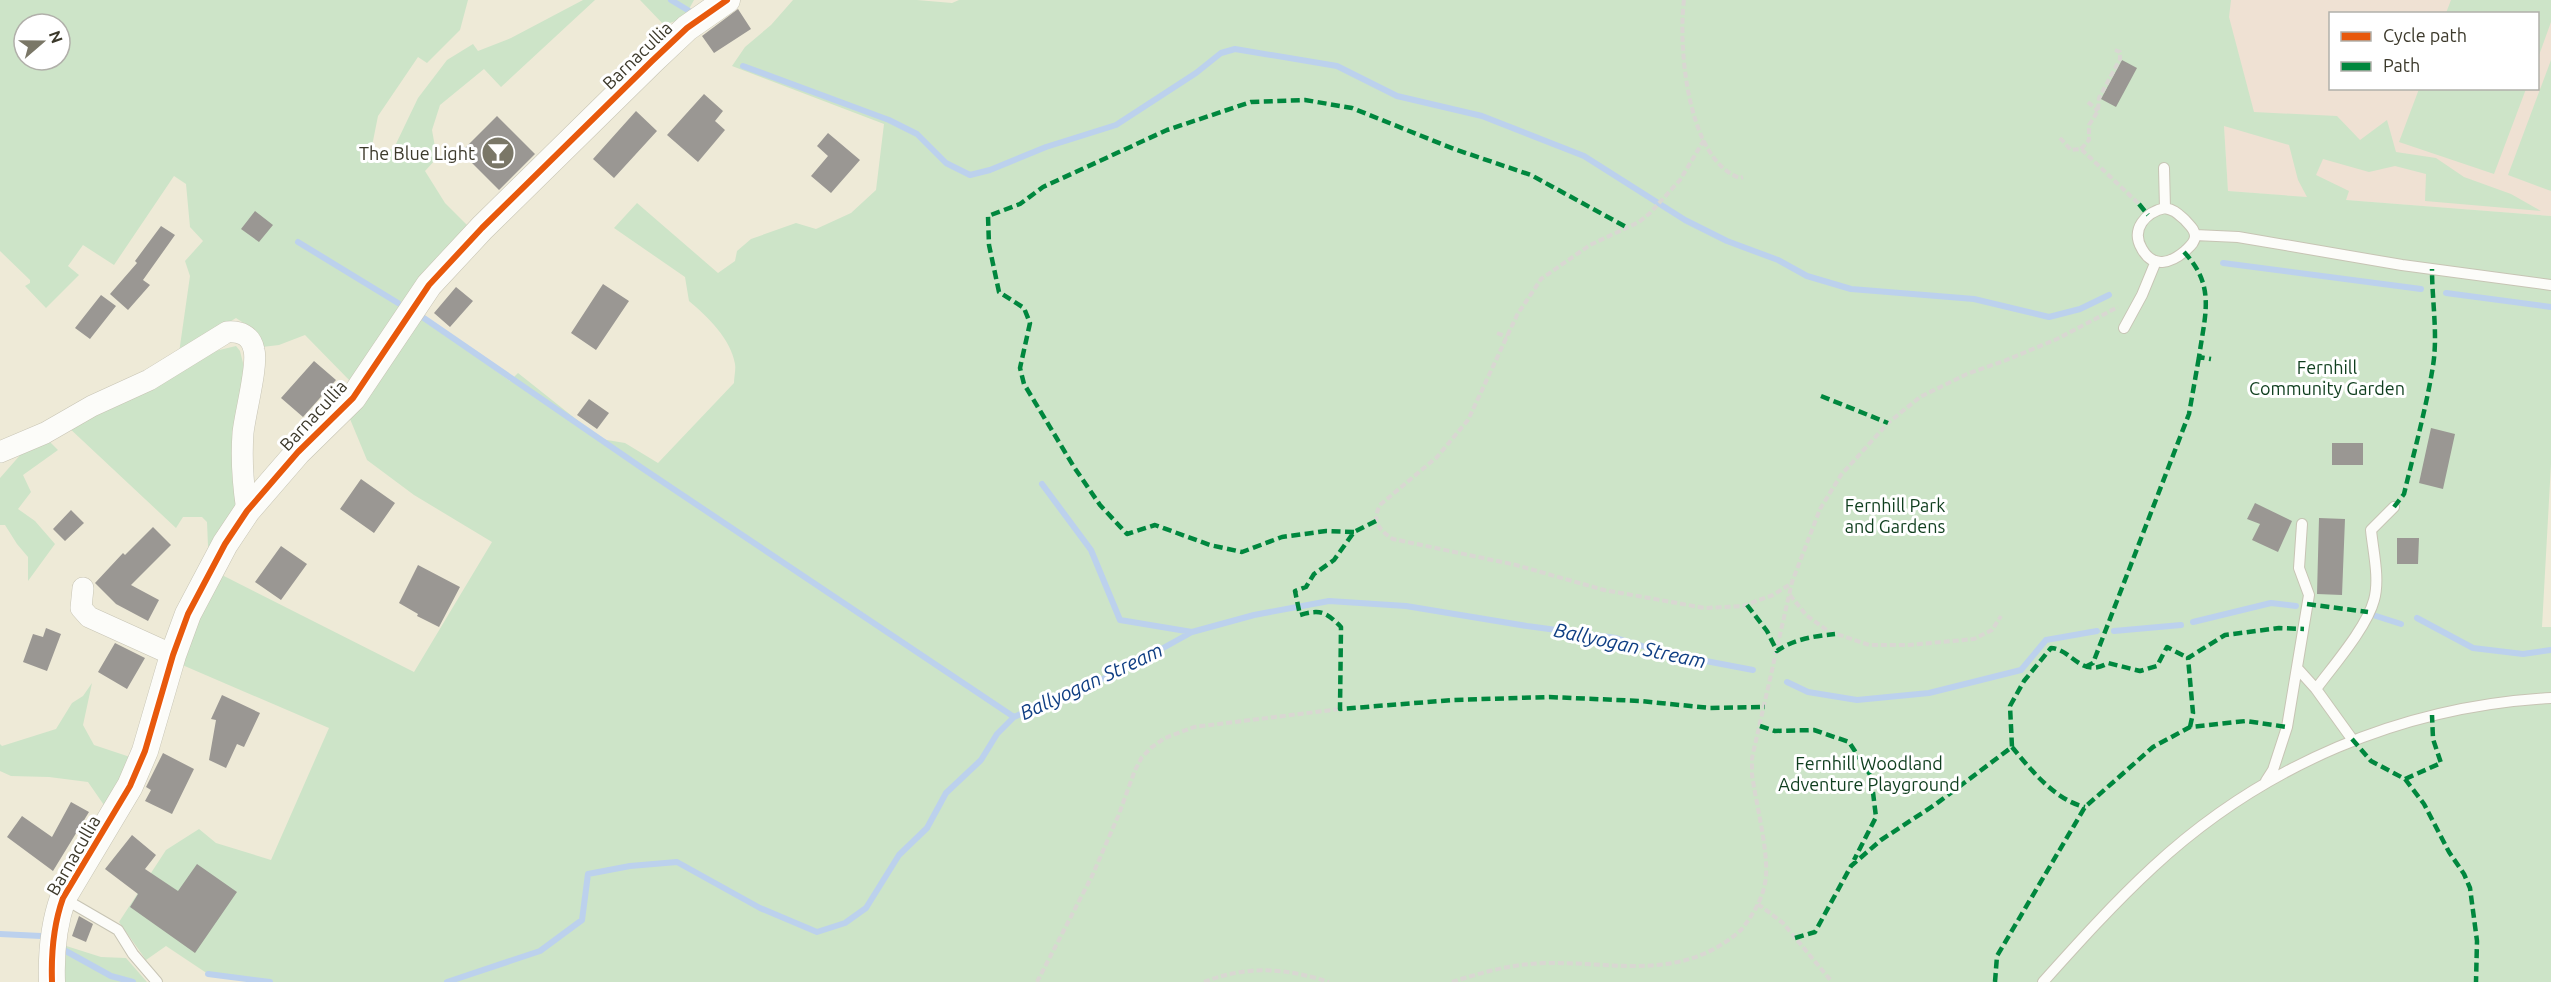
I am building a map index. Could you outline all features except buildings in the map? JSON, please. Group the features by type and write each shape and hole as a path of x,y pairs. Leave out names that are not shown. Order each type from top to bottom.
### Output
{"street":[{"name":"Barnacullia","path":"52,982 53,938 63,898 130,786 145,751 173,655 188,615 212,567 247,511 298,452 352,398 429,285 482,228 652,61 714,4"},
{"path":"0,452 34,438 92,406 150,380 227,332 239,331 247,337 255,350 243,432 241,471 247,511"},
{"path":"83,588 81,608 89,617 173,655"}],"lane":[{"path":"2164,168 2165,208"},
{"path":"2165,208 2175,210 2192,228 2195,235 2193,243 2174,261 2156,261 2141,248 2139,230 2142,221 2148,214 2165,208"},
{"path":"2195,235 2238,237 2402,265 2551,285"},
{"path":"2124,328 2142,295 2156,261"},
{"path":"2316,689 2355,635 2374,599 2375,574 2371,530 2394,507"},
{"path":"2266,782 2281,747 2298,669 2309,595 2299,568 2302,524"},
{"path":"2298,669 2316,689 2352,739"},
{"path":"2043,982 2107,911 2154,866 2207,822 2266,782 2352,739 2414,719 2479,705 2551,698"},
{"path":"63,898 118,930 133,954 157,982"}],"path":[{"path":"1684,0 1681,36 1683,60 1704,140 1718,161 1730,173 1740,178 1743,177"},
{"path":"2060,138 2071,150 2081,149 2089,140 2089,125 2098,111 2099,98 2120,58 2120,52 2115,50"},
{"path":"2088,102 2098,111"},
{"path":"1704,140 1680,180 1650,213 1639,222 1590,245 1551,270 1527,298 1468,420 1453,440 1425,469 1381,504 1376,512 1376,521 1383,533 1392,539 1516,565 1604,590 1705,608 1743,606 1773,595 1792,582"},
{"path":"2081,149 2139,204"},
{"path":"1691,965 1718,951 1731,941 1758,904 1766,878 1766,864 1752,774 1752,758 1792,582 1809,534 1841,475 1896,415 1920,397 2056,339 2142,295"},
{"path":"1497,333 1507,338"},
{"path":"1789,595 1806,615 1828,631 1869,645 1909,645 1974,639 1992,630 2001,616"},
{"path":"1036,982 1092,876 1135,770 1142,757 1152,747 1165,738 1194,727 1340,709"},
{"path":"1758,904 1783,923 1832,982"},
{"path":"1452,982 1503,967 1524,964 1571,964 1632,973"},
{"path":"1204,982 1240,971 1260,969 1293,971 1329,982"}],"shaded area":[{"path":"2223,0 2551,0 2551,216 2228,191 2224,126"}],"green space":[{"path":"0,0 468,0 460,30 427,63 418,57 378,116 372,146 384,152 394,148 418,98 447,60 473,44 478,51 511,38 583,0 595,0 501,87 484,69 440,105 432,130 437,158 425,171 445,203 470,228 352,383 305,335 279,345 262,347 254,330 236,318 179,353 190,276 185,261 203,241 190,227 186,184 174,176 114,265 83,245 68,266 79,275 46,308 25,286 30,283 30,280 0,251"},
{"path":"640,0 694,0 684,18 664,25"},
{"name":"Fernhill Park and Gardens","path":"793,0 917,0 952,3 959,0 2231,0 2229,17 2254,112 2337,116 2360,140 2387,120 2396,152 2436,158 2464,177 2511,194 2541,211 2425,201 2426,174 2395,166 2369,172 2323,159 2316,175 2349,191 2346,200 2551,216 2551,464 2542,627 2551,627 2551,982 270,982 208,974 166,946 146,960 119,922 166,850 199,829 216,843 271,860 329,728 180,664 218,573 414,672 492,542 414,495 367,460 350,419 418,314 510,381 518,373 601,439 625,443 658,463 734,383 735,364 729,346 723,337 689,301 685,277 614,228 637,203 718,273 735,261 737,251 751,239 796,223 816,229 851,213 876,190 884,124 732,66 745,47 771,25","holes":["2224,126 2289,145 2298,180 2307,197 2228,191"]},
{"path":"2451,0 2551,0 2551,22 2539,55 2539,12 2446,12"},
{"path":"2551,60 2551,191 2508,175"},
{"path":"2419,90 2526,90 2494,174 2399,142"},
{"path":"236,346 240,351 245,371 236,507 213,551 208,546 207,522 202,517 183,517 176,528 67,426 211,352"},
{"path":"44,436 58,450 23,475 31,492 18,509 35,521 55,544 28,581 28,557 5,525 0,525 0,478 29,445"},
{"path":"92,683 83,725 94,745 130,757 106,808 88,782 49,777 11,776 0,771 0,744 2,746 56,729 72,703 83,696"},
{"path":"60,944 101,957 126,958 147,982 62,982"}],"waterway":[{"path":"671,0 691,12"},
{"path":"743,66 889,120 917,134 946,163 970,175 990,170 1046,147 1116,125 1196,73 1221,53 1235,49 1337,66 1397,96 1482,116 1584,156 1685,220 1727,241 1778,260 1807,276 1851,289 1974,299 2049,317 2080,309 2109,295"},
{"path":"298,242 398,303"},
{"path":"2223,263 2421,289"},
{"path":"2446,293 2551,307"},
{"path":"418,314 642,468 1014,717"},
{"path":"1042,484 1091,550 1120,620 1192,632"},
{"name":"Ballyogan Stream","path":"447,982 540,951 582,920 588,874 630,866 677,862 760,908 817,932 845,923 866,908 899,855 927,828 946,793 981,760 997,734 1014,717 1118,673 1192,632 1254,615 1329,601 1406,606 1616,638 1669,654 1753,670"},
{"name":"Ballyogan Stream","path":"2193,622 2271,603 2296,606"},
{"name":"Ballyogan Stream","path":"2373,615 2401,624"},
{"name":"Ballyogan Stream","path":"2417,618 2473,648 2523,654 2551,650"},
{"name":"Ballyogan Stream","path":"2114,631 2181,625"},
{"name":"Ballyogan Stream","path":"1787,682 1808,692 1857,700 1929,693 2021,670 2046,640 2097,631"},
{"name":"Ballyogan Stream","path":"0,934 41,936"},
{"name":"Ballyogan Stream","path":"64,950 111,976 133,982"},
{"name":"Ballyogan Stream","path":"208,974 270,982"}],"marked path":[{"path":"1354,532 1326,531 1282,537 1242,552 1210,545 1155,525 1127,534 1100,505 1074,467 1024,384 1020,368 1030,323 1024,308 999,292 989,245 988,216 1020,204 1043,187 1167,130 1251,102 1305,100 1352,108 1454,149 1531,175 1626,227"},
{"path":"2139,204 2148,215"},
{"path":"2184,252 2201,277 2206,301 2199,357 2211,359"},
{"path":"2394,507 2404,494 2433,366 2435,330 2432,269"},
{"path":"2085,667 2093,663 2189,414 2199,357"},
{"path":"1821,396 1888,423"},
{"path":"1376,521 1354,532 1334,560 1314,574 1306,587 1295,591 1300,615 1313,612 1323,613 1341,627 1340,709 1453,700 1549,697 1640,701 1710,708 1765,707"},
{"path":"2307,604 2368,612"},
{"path":"1747,605 1767,631 1777,651 1798,641 1835,634"},
{"path":"2190,727 2193,713 2188,658 2225,635 2279,628 2304,629"},
{"path":"1795,938 1815,932 1851,866 1881,840 1936,804 2012,747 2010,706 2024,681 2051,648 2091,668 2108,663 2140,671 2157,666 2167,647 2188,658"},
{"path":"2405,779 2441,763 2433,739 2432,715"},
{"path":"1995,982 1997,956 2085,807 2153,747 2190,727 2246,721 2287,727"},
{"path":"1760,726 1775,731 1814,730 1849,742 1871,776 1876,817 1854,860"},
{"path":"2352,739 2371,761 2405,779 2424,804 2449,852 2464,874 2470,888 2477,941 2476,982"},
{"path":"2012,747 2044,783 2064,798 2085,807"}],"cycle path":[{"path":"52,982 53,940 63,898 130,786 145,751 173,655 188,614 225,544 247,511 298,452 353,398 429,285 482,228 687,28 727,0"}],"place":[{"name":"The Blue Light","path":"498,153"}],"park label":[{"name":"Fernhill Community Garden","path":"2327,377"},
{"name":"Fernhill Woodland Adventure Playground","path":"1869,774"}]}
